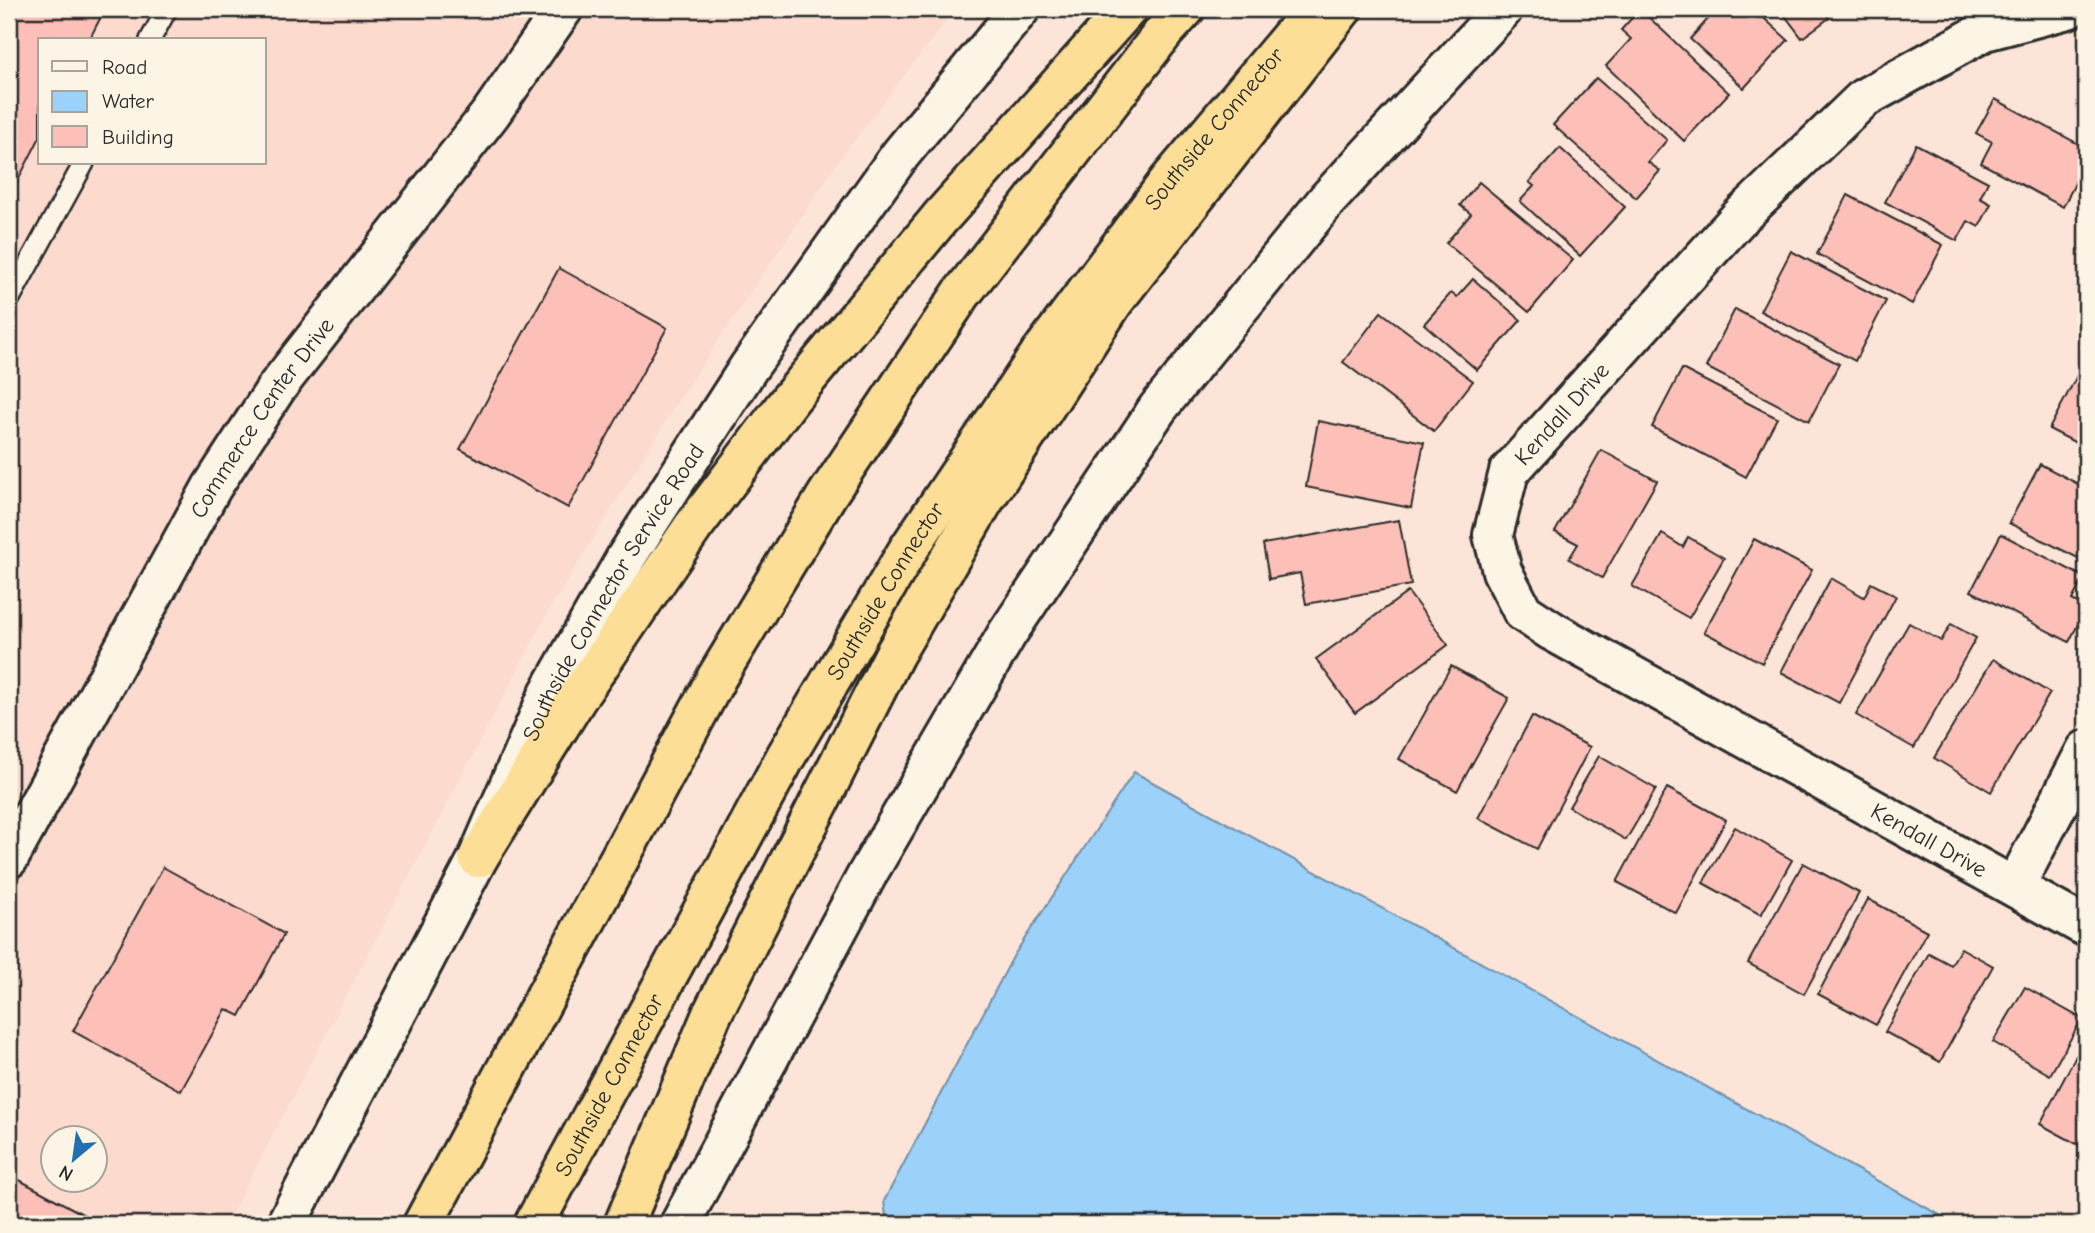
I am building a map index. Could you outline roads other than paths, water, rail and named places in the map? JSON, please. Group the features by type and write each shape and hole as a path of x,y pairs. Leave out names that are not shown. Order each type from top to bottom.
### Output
{"highway":[{"path":"478,858 608,652 694,527 783,408 940,218 1127,9"},
{"path":"423,1224 717,677 827,495 962,293 1164,32 1185,9"},
{"name":"Southside Connector","path":"534,1224 786,756 908,550 1037,358 1144,214 1314,9"},
{"path":"624,1224 712,1014 894,655 983,502 1114,301 1342,9"}],"street":[{"name":"Commerce Center Drive","path":"9,858 207,495 226,465 278,387 491,113 562,9"},
{"name":"Southside Connector Service Road","path":"285,1224 478,858 549,693 627,556 749,368 892,167 1020,9"},
{"path":"680,1224 868,873 1000,646 1151,419 1327,200 1503,9"},
{"name":"Kendall Drive","path":"2068,9 1985,31 1864,99 1740,216 1509,472 1493,536 1502,571 1523,612 1564,638 2086,927"},
{"path":"2015,887 2086,750"}],"lane":[{"path":"151,38 167,9"},
{"path":"9,300 83,164"}],"water":[{"path":"1134,772 1956,1224 919,1224 886,1216 884,1201 1014,955"}]}
